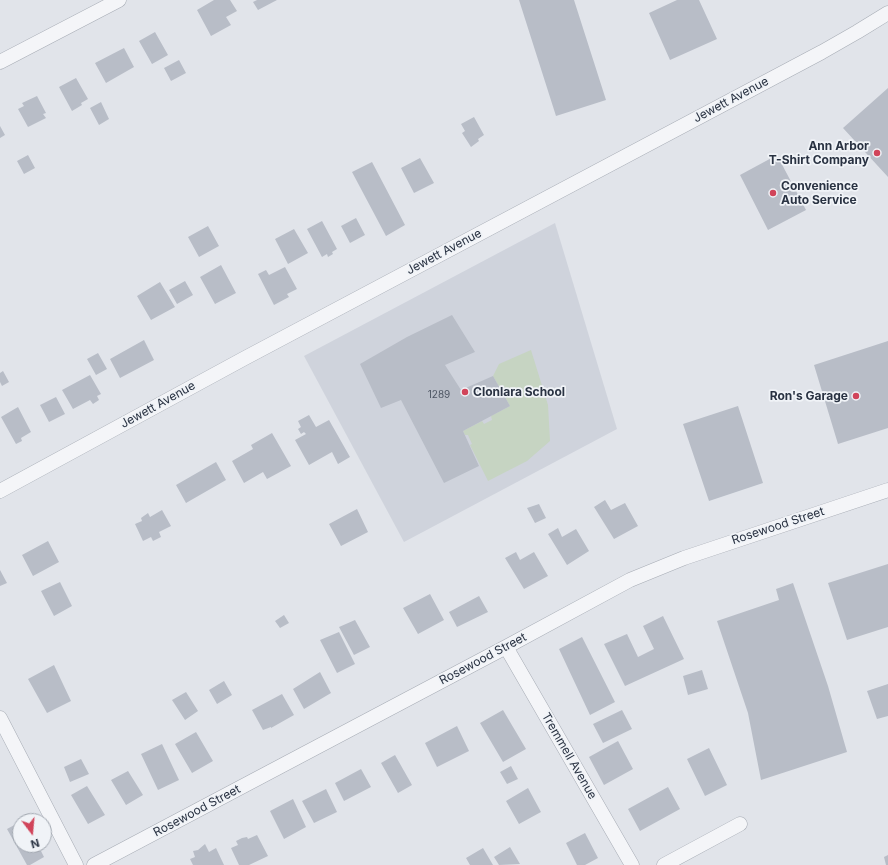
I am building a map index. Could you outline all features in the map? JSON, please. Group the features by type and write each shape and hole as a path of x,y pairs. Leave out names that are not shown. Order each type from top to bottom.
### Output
{"street":[{"path":"0,62 119,0"},
{"name":"Jewett Avenue","path":"0,491 245,358 822,52 888,13"},
{"name":"Rosewood Street","path":"94,865 630,580 667,564 888,490"},
{"name":"Tremmell Avenue","path":"506,647 632,865"},
{"path":"0,718 76,865"},
{"path":"664,865 740,824"}],"shaded area":[{"name":"Clonlara School","path":"555,223 617,429 404,542 304,356"}],"green space":[{"path":"531,350 548,405 550,441 527,461 488,481 470,445 472,444 468,435 465,435 463,431 482,421 484,424 492,420 491,416 510,406 493,376 499,364"}],"building":[{"path":"214,0 230,0 237,11 226,17 231,25 211,36 197,10"},
{"path":"257,0 277,0 258,10 253,2"},
{"path":"519,0 574,0 606,100 556,116"},
{"path":"677,0 699,0 717,39 670,60 649,13"},
{"path":"155,32 168,55 152,64 139,41"},
{"path":"124,48 134,67 106,83 95,63"},
{"path":"179,60 186,73 171,81 164,68"},
{"path":"76,78 88,99 72,111 59,87"},
{"name":"Ann Arbor T-Shirt Company","path":"888,88 888,177 843,128"},
{"path":"37,96 46,113 43,114 46,118 28,127 18,109 24,106 22,103"},
{"path":"101,102 109,119 99,125 90,108"},
{"path":"474,117 484,135 471,147 462,133 465,131 461,124"},
{"path":"0,126 5,135 0,138"},
{"path":"28,155 35,168 24,174 17,161"},
{"name":"Convenience Auto Service","path":"777,155 806,210 768,230 740,175"},
{"path":"420,158 434,183 414,193 401,168"},
{"path":"372,162 405,225 386,236 352,172"},
{"path":"356,218 365,235 350,243 341,226"},
{"path":"322,221 337,249 328,257 327,254 322,257 307,229"},
{"path":"208,226 219,246 199,257 188,237"},
{"path":"294,229 308,253 288,264 275,239"},
{"path":"221,265 236,293 215,304 200,277"},
{"path":"285,267 297,289 287,294 289,297 274,305 258,274 266,270 269,275"},
{"path":"185,281 193,295 177,304 169,290"},
{"path":"160,282 175,307 151,320 137,296"},
{"name":"Clonlara School","path":"452,315 475,352 445,365 461,390 493,376 510,406 463,431 479,466 444,483 401,400 381,408 360,364 407,337"},
{"path":"144,340 154,360 120,378 110,359"},
{"name":"Ron's Garage","path":"888,341 888,428 838,444 814,365"},
{"path":"98,353 107,369 96,375 87,359"},
{"path":"3,371 9,382 2,386 0,382 0,373"},
{"path":"90,375 101,394 97,396 99,400 93,404 90,400 73,409 62,390"},
{"path":"56,397 65,414 49,422 40,405"},
{"path":"738,406 763,483 709,501 683,424"},
{"path":"18,407 31,432 21,438 22,441 16,444 1,417"},
{"path":"309,415 316,427 329,420 350,457 338,464 332,452 309,465 295,440 306,434 304,432 301,434 298,429 301,427 298,421"},
{"path":"272,433 291,466 267,479 263,472 244,483 232,461 253,449 251,445"},
{"path":"216,462 226,480 186,503 176,485"},
{"path":"605,500 611,510 625,503 638,526 614,539 594,507"},
{"path":"539,504 546,518 535,523 527,508"},
{"path":"357,509 368,532 341,546 329,524"},
{"path":"162,510 171,526 159,532 161,537 153,541 151,537 143,541 135,524 142,521 141,518 148,513 150,517"},
{"path":"558,528 562,537 576,529 589,551 567,565 548,534"},
{"path":"48,541 59,562 33,576 22,555"},
{"path":"516,552 520,560 534,552 548,576 524,589 505,558"},
{"path":"888,564 888,627 847,640 828,583"},
{"path":"0,570 7,583 0,586"},
{"path":"60,582 72,606 54,616 41,591"},
{"path":"793,583 828,686 847,752 761,780 748,713 717,621 779,600 776,589"},
{"path":"430,594 444,620 418,634 403,608"},
{"path":"479,596 488,612 457,627 449,612"},
{"path":"284,615 289,623 280,628 275,621"},
{"path":"663,616 684,659 625,686 604,644 627,634 638,657 654,649 643,626"},
{"path":"355,620 370,647 354,655 339,627"},
{"path":"339,632 355,664 337,673 320,640"},
{"path":"582,637 615,702 590,715 559,649"},
{"path":"54,665 71,701 47,713 28,679"},
{"path":"702,670 708,689 688,695 683,676"},
{"path":"320,672 331,693 304,709 293,689"},
{"path":"224,681 232,695 217,704 209,690"},
{"path":"888,684 888,716 877,719 867,691"},
{"path":"186,692 198,711 185,720 172,700"},
{"path":"282,694 294,715 271,728 263,730 252,710"},
{"path":"503,710 526,749 503,762 480,723"},
{"path":"622,710 632,729 603,743 593,724"},
{"path":"457,726 469,751 437,767 425,743"},
{"path":"196,732 213,761 192,773 175,744"},
{"path":"618,741 633,769 604,785 589,757"},
{"path":"162,744 179,780 158,790 141,754"},
{"path":"709,748 727,785 705,796 687,759"},
{"path":"395,755 412,785 398,793 381,763"},
{"path":"81,759 89,774 70,782 64,767"},
{"path":"511,766 518,779 507,784 500,772"},
{"path":"361,769 371,787 344,801 335,783"},
{"path":"128,771 143,795 126,805 111,780"},
{"path":"87,786 105,815 88,824 71,795"},
{"path":"668,787 680,809 640,831 628,809"},
{"path":"528,788 541,812 519,824 506,801"},
{"path":"326,789 337,812 314,823 302,801"},
{"path":"293,799 306,827 284,839 270,811"},
{"path":"12,826 12,838 7,829"},
{"path":"585,833 598,858 585,865 577,865 566,843"},
{"path":"257,835 268,856 249,865 239,865 231,848 238,845 236,841 242,838 247,837 248,839"},
{"path":"205,844 209,852 216,848 224,865 193,865 190,859 195,857 193,851 198,850"},
{"path":"510,847 520,864 499,865 494,857"},
{"path":"483,848 493,865 470,865 466,858"},
{"path":"20,853 42,853 44,857 30,865 27,865"},
{"path":"888,855 888,865 886,865 884,857"}],"place":[{"name":"Ann Arbor T-Shirt Company","path":"877,153"},
{"name":"Convenience Auto Service","path":"773,193"},
{"name":"Clonlara School","path":"465,392"},
{"name":"Ron's Garage","path":"856,396"}]}
